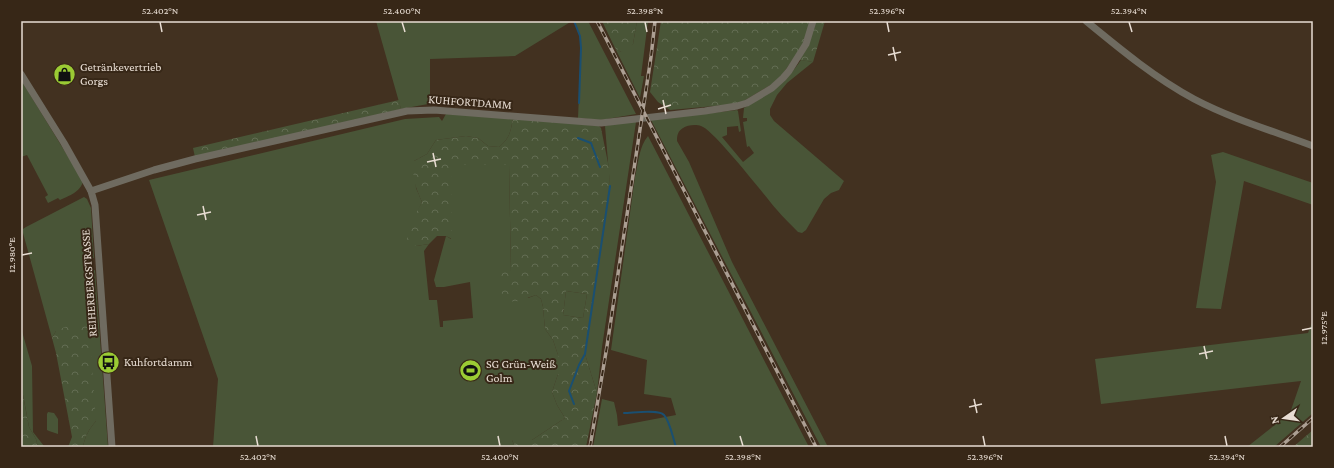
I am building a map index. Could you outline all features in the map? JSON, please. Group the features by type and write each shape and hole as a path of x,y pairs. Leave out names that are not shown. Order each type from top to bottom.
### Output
{"street":[{"name":"KUHFORTDAMM","path":"91,191 154,170 195,159 407,111 434,110 601,123 737,106 747,103 772,88 783,78 806,44 814,21"},
{"path":"1086,21 1154,75 1195,99 1240,119 1313,146"},
{"name":"REIHERBERGSTRASSE","path":"21,74 64,143 91,191 95,205 112,447"}],"green space":[{"path":"376,21 572,21 515,56 430,59 430,99 428,104 401,109"},
{"path":"574,21 588,21 636,114 601,120 578,118 581,48 580,35"},
{"path":"602,21 637,21 633,44 627,51 621,52 615,48"},
{"path":"637,21 648,21 641,76 644,76 640,98 615,48 621,52 633,44"},
{"path":"661,21 825,21 813,62 793,59 782,75 772,84 742,102 726,105 670,110 658,102 650,92"},
{"path":"801,60 813,62 787,83 777,95 770,109 770,115 774,121 844,181 839,190 831,193 824,199 806,230 802,233 798,232 782,215 727,150 707,130 699,125 687,126 679,132 677,141 689,162 732,262 828,447 821,447 651,120 737,110 741,131 739,132 738,126 727,127 727,135 722,137 743,162 754,153 749,146 747,147 743,122 747,121 747,118 743,118 744,108 776,88"},
{"path":"21,80 83,181 82,185 77,191 60,200 58,198 48,203 45,197 48,195 27,155 21,157"},
{"path":"399,100 401,109 275,140 195,157 193,148"},
{"path":"446,114 513,117 509,134 506,140 499,147 488,146 478,138 466,136 436,140 427,154 414,161 416,188 422,202 417,213 416,246 429,244 424,251 429,300 437,300 440,327 443,327 443,321 473,318 470,282 436,287 434,280 446,236 451,239 450,165 509,164 511,271 528,298 536,295 541,299 545,329 553,340 558,355 558,374 552,392 557,405 565,418 532,440 512,440 515,447 213,447 218,379 149,180 405,119 439,117 442,121"},
{"path":"513,117 599,126 601,128 609,168 610,186 585,354 597,393 586,447 515,447 512,440 532,440 565,418 557,405 552,392 558,374 558,355 553,340 545,329 541,299 536,295 515,302 505,300 500,290 497,271 511,271 509,165 451,165 452,239 446,236 437,236 429,244 416,246 407,240 408,228 422,202 413,172 414,161 427,154 436,140 466,136 478,138 488,146 499,147 508,137 511,130","holes":["566,291 587,294 583,318 563,315"]},
{"path":"624,122 636,122 602,347 597,393 585,354 610,186 605,126"},
{"path":"648,136 809,447 593,447 602,399 614,402 618,426 676,415 671,398 644,394 647,360 611,350 635,177 641,150"},
{"path":"1223,152 1313,183 1313,205 1244,181 1221,309 1196,308 1216,182 1211,155"},
{"path":"84,197 87,199 91,208 94,258 89,259 90,270 95,270 108,447 83,447 91,427 96,421 56,331 52,338 23,233 23,229 26,227"},
{"path":"566,291 587,294 583,318 563,315"},
{"path":"1313,320 1313,413 1274,447 1247,447 1290,413 1301,381 1101,404 1095,359 1308,333"},
{"path":"76,322 89,327 96,421 85,439 83,447 68,447 72,437 52,338 56,331"},
{"path":"21,328 32,366 33,432 44,446 49,447 38,447 36,439 29,427 21,384"},
{"path":"21,385 29,427 36,439 38,447 21,447"},
{"path":"48,412 54,413 58,419 58,434 47,430"},
{"path":"1313,430 1313,447 1293,447"}],"waterway":[{"path":"574,21 580,36 581,48 579,103"},
{"path":"578,138 591,143 600,167"},
{"path":"574,404 569,391 585,354 610,186"},
{"path":"624,413 661,413 664,415 670,426 676,447"}],"railway":[{"path":"597,21 816,447"},
{"path":"590,447 607,346 651,57 655,21"},
{"path":"1280,447 1313,418"}],"place":[{"name":"Getränkevertrieb Gorgs","path":"64,74"},
{"name":"Kuhfortdamm","path":"109,362"},
{"name":"SG Grün-Weiß Golm","path":"471,371"}]}
